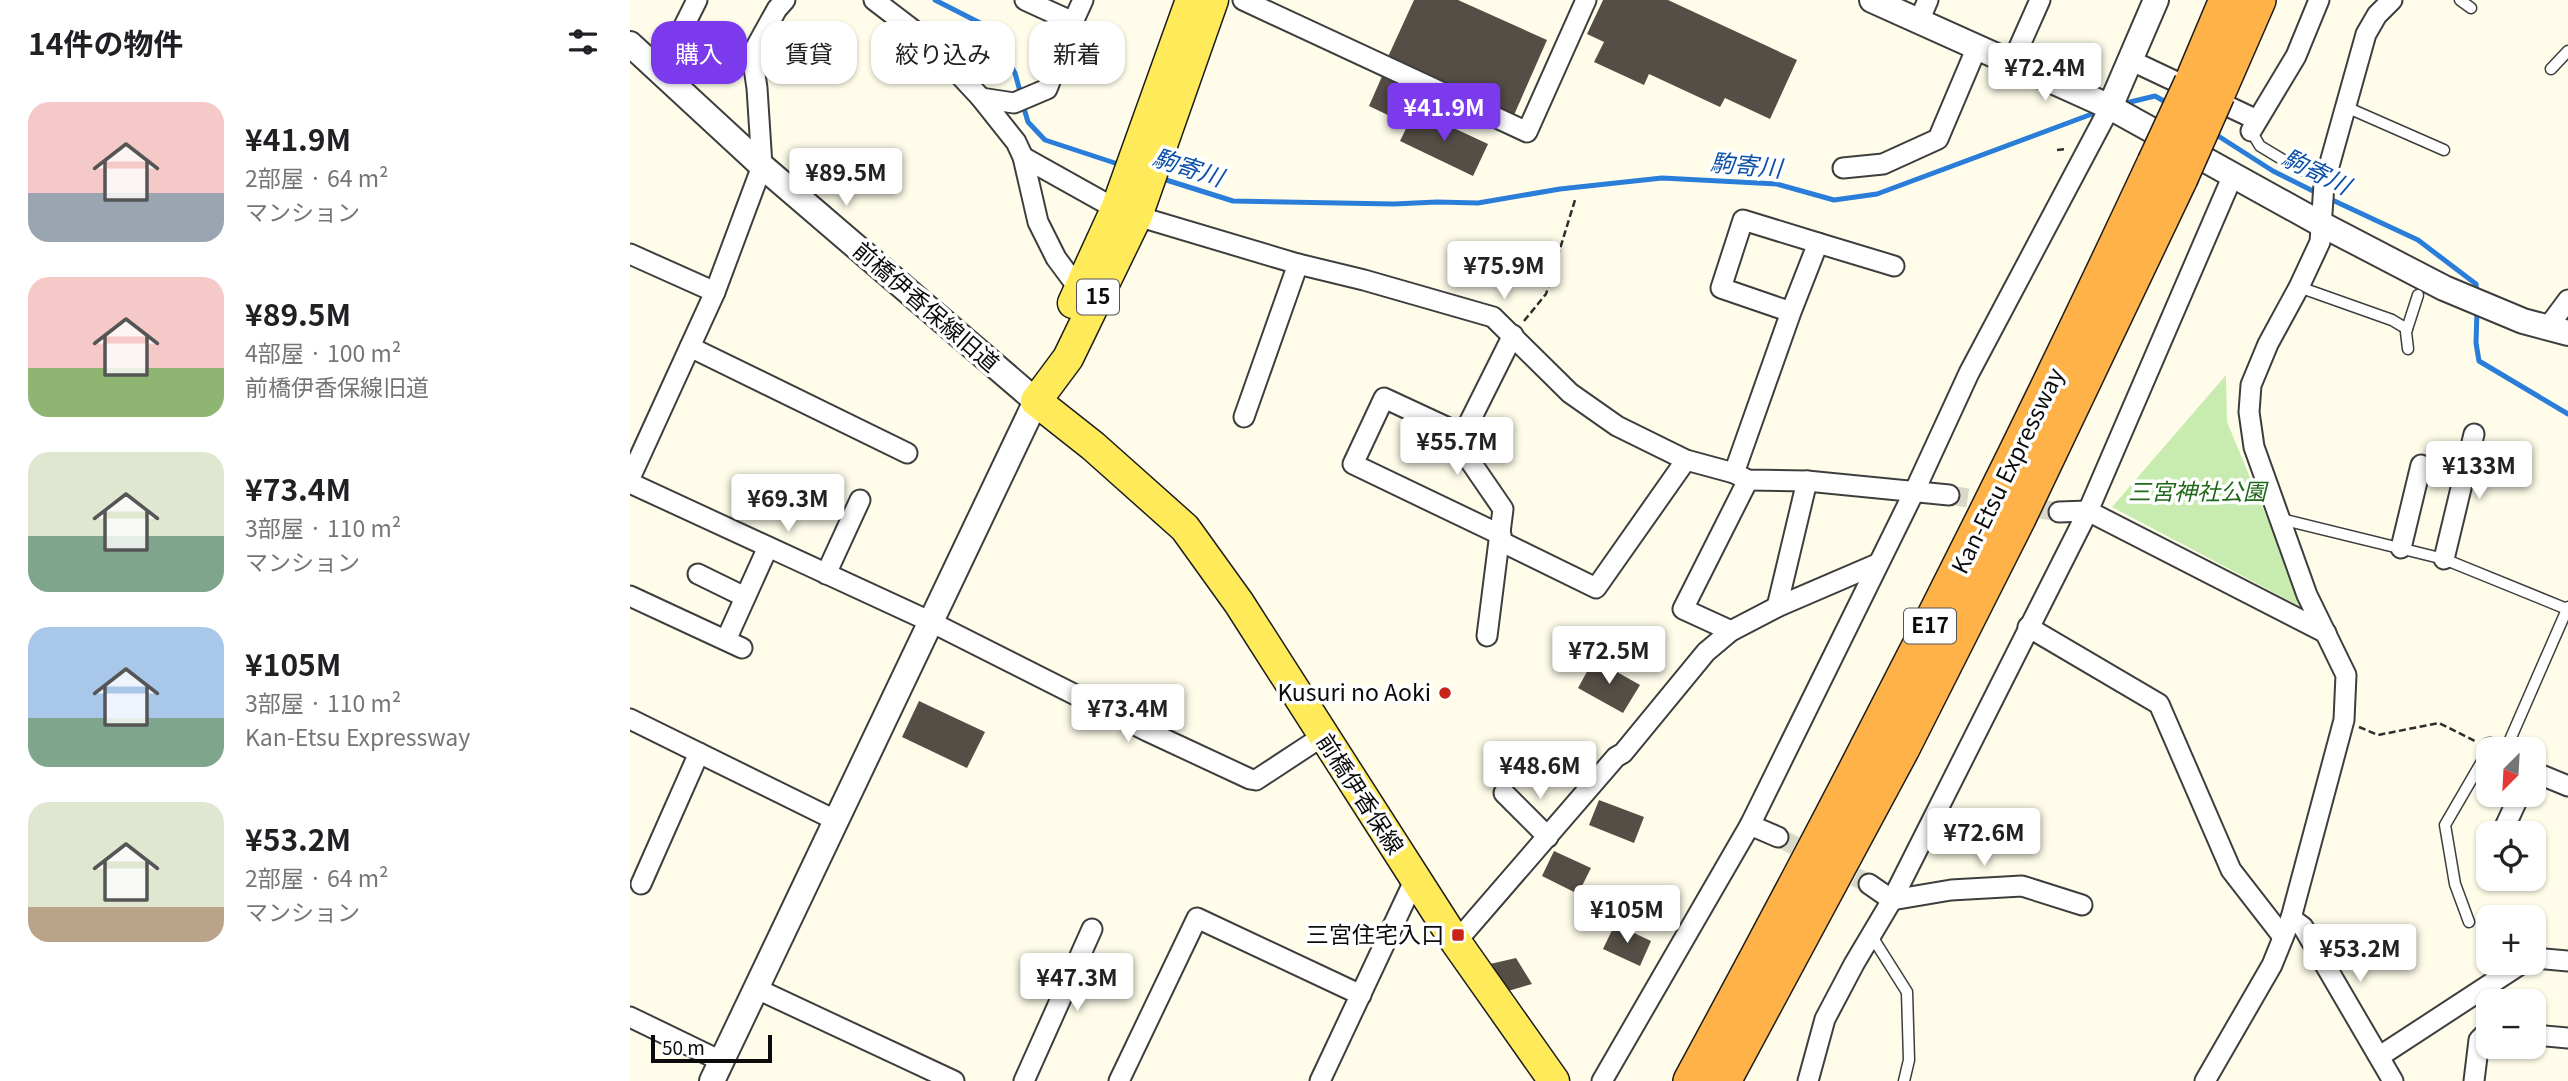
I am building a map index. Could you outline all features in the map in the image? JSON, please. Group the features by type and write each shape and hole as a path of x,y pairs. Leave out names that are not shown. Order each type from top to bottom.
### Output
{"highway":[{"name":"Kan-Etsu Expressway","path":"2205,89 2227,0"},
{"name":"Kan-Etsu Expressway","path":"1723,1081 1921,712 2024,507 2167,171 2205,89 2258,0"},
{"name":"Kan-Etsu Expressway","path":"1691,1081 1868,748 2062,363 2167,171"}],"main road":[{"name":"15","path":"1036,401 1068,358 1127,213 1191,0"},
{"name":"15","path":"1142,169 1213,0"},
{"name":"15","path":"1036,401 1050,351 1079,289 1127,213"},
{"name":"前橋伊香保線","path":"1036,401 1093,446 1185,528 1239,603 1456,942 1554,1081"}],"street":[{"path":"686,21 697,0"},
{"path":"785,0 777,9 752,54 762,166 715,292 630,481 929,621 1147,731 1250,779 1256,780 1323,736"},
{"path":"874,0 929,42 981,98 1016,142 1023,157 1038,222 1056,258 1079,289"},
{"path":"1025,0 1071,21"},
{"path":"1073,21 1083,0"},
{"path":"1243,0 1527,132 1586,0"},
{"path":"1872,0 1923,11 1977,47 2110,107 2233,175 2321,216 2444,288 2523,321 2558,330 2568,300"},
{"path":"2012,63 2040,0"},
{"path":"1602,1081 1750,825 1915,490 1969,373 2110,107 2156,0"},
{"path":"2130,60 2254,125 2296,56 2319,0"},
{"path":"2205,1081 2247,1010 2291,918 2344,720 2346,675 2307,595 2254,447 2249,412 2251,385 2268,344 2320,242 2324,182 2366,34 2377,15 2392,0"},
{"name":"前橋伊香保線旧道","path":"630,44 651,63"},
{"path":"1843,168 1883,164 1938,139 1977,47"},
{"name":"前橋伊香保線旧道","path":"674,84 762,166 1036,401"},
{"path":"981,98 1014,103 1047,89 1049,84"},
{"path":"1023,157 1127,213 1298,264 1493,317 1570,393 1617,426 1686,460 1741,477 1949,495"},
{"path":"1808,1081 1825,1019 1892,900 2088,511 2233,175"},
{"path":"1791,312 1721,288 1743,220 1894,266"},
{"path":"1731,631 1683,609 1741,477 1791,312 1818,243"},
{"path":"630,254 715,292"},
{"path":"1244,417 1298,264"},
{"path":"1488,636 1503,509 1468,458 1469,423 1513,335"},
{"path":"690,347 907,453"},
{"path":"1468,437 1384,398 1353,464 1596,588 1686,460"},
{"path":"630,1017 717,1071 1036,401"},
{"path":"2444,559 2474,434"},
{"path":"2401,548 2421,466"},
{"path":"1777,607 1807,481"},
{"path":"826,574 860,500"},
{"path":"2059,512 2088,511 2326,633"},
{"path":"630,596 734,644 745,597 768,547"},
{"path":"1456,942 1616,757 1623,753 1706,652 1731,631 1777,607 1877,564"},
{"path":"698,574 745,597"},
{"path":"2028,627 2159,704 2231,870 2283,937"},
{"path":"630,719 835,820"},
{"path":"640,884 699,753"},
{"path":"2546,777 2568,786"},
{"path":"1504,793 1548,837"},
{"path":"1750,825 1778,837"},
{"path":"1320,1081 1415,879"},
{"path":"1869,884 1892,900 1951,890 2022,886 2082,905"},
{"path":"1119,1081 1197,918 1361,995"},
{"path":"2291,918 2303,928 2393,1081"},
{"path":"1024,1081 1093,929"},
{"path":"2546,959 2568,961"},
{"path":"2379,1056 2505,975"},
{"path":"755,988 954,1081"},
{"path":"2546,1036 2568,1038"},
{"path":"2474,1081 2477,1059"}],"lane":[{"path":"2460,0 2471,8"},
{"path":"2551,69 2568,51"},
{"path":"2346,107 2444,150"},
{"path":"2254,125 2260,146 2324,182"},
{"path":"2298,288 2392,320 2407,329"},
{"path":"2408,349 2407,329 2418,295"},
{"path":"2281,519 2444,559 2568,608 2511,737"},
{"path":"2469,922 2455,884 2445,825 2476,773"},
{"path":"1871,935 1907,992 1909,1060 1904,1081"}],"path":[{"path":"1513,335 1546,293 1575,200"},
{"path":"2344,720 2378,735 2439,723 2476,742"}],"green space":[{"name":"三宮神社公園","path":"2226,375 2227,422 2305,609 2112,507"}],"building":[{"path":"1414,0 1458,0 1547,40 1514,115 1387,59"},
{"path":"1603,0 1668,0 1797,60 1770,119 1725,98 1720,107 1649,74 1644,85 1594,62 1604,42 1587,34"},
{"path":"1383,74 1406,84 1392,117 1369,106"},
{"path":"1415,110 1488,144 1473,176 1400,141"},
{"path":"1594,659 1640,685 1623,713 1578,688"},
{"path":"919,701 985,732 967,768 902,737"},
{"path":"1599,800 1644,817 1634,843 1589,825"},
{"path":"1554,851 1591,868 1578,894 1542,876"},
{"path":"1615,924 1651,941 1640,966 1603,949"},
{"path":"1516,958 1532,984 1508,991 1490,964"}],"waterway":[{"name":"駒寄川","path":"935,0 990,28 1015,73 1021,95"},
{"name":"駒寄川","path":"2122,104 2155,96 2169,104"},
{"name":"駒寄川","path":"1023,105 1028,122 1045,140 1121,165"},
{"name":"駒寄川","path":"1160,178 1233,201 1478,203 1560,189 1662,178 1777,184 1834,200 1877,194 2100,111"},
{"name":"駒寄川","path":"2212,132 2273,171 2319,194"},
{"name":"駒寄川","path":"2328,198 2418,240 2476,284 2477,294"},
{"name":"駒寄川","path":"2477,310 2476,343 2479,361 2568,414"}],"tunnel":[{"path":"1949,495 2059,512"},
{"path":"1778,837 1869,884"}],"place":[{"name":"Kusuri no Aoki","path":"1445,693"},
{"name":"三宮住宅入口","path":"1458,935"}]}
